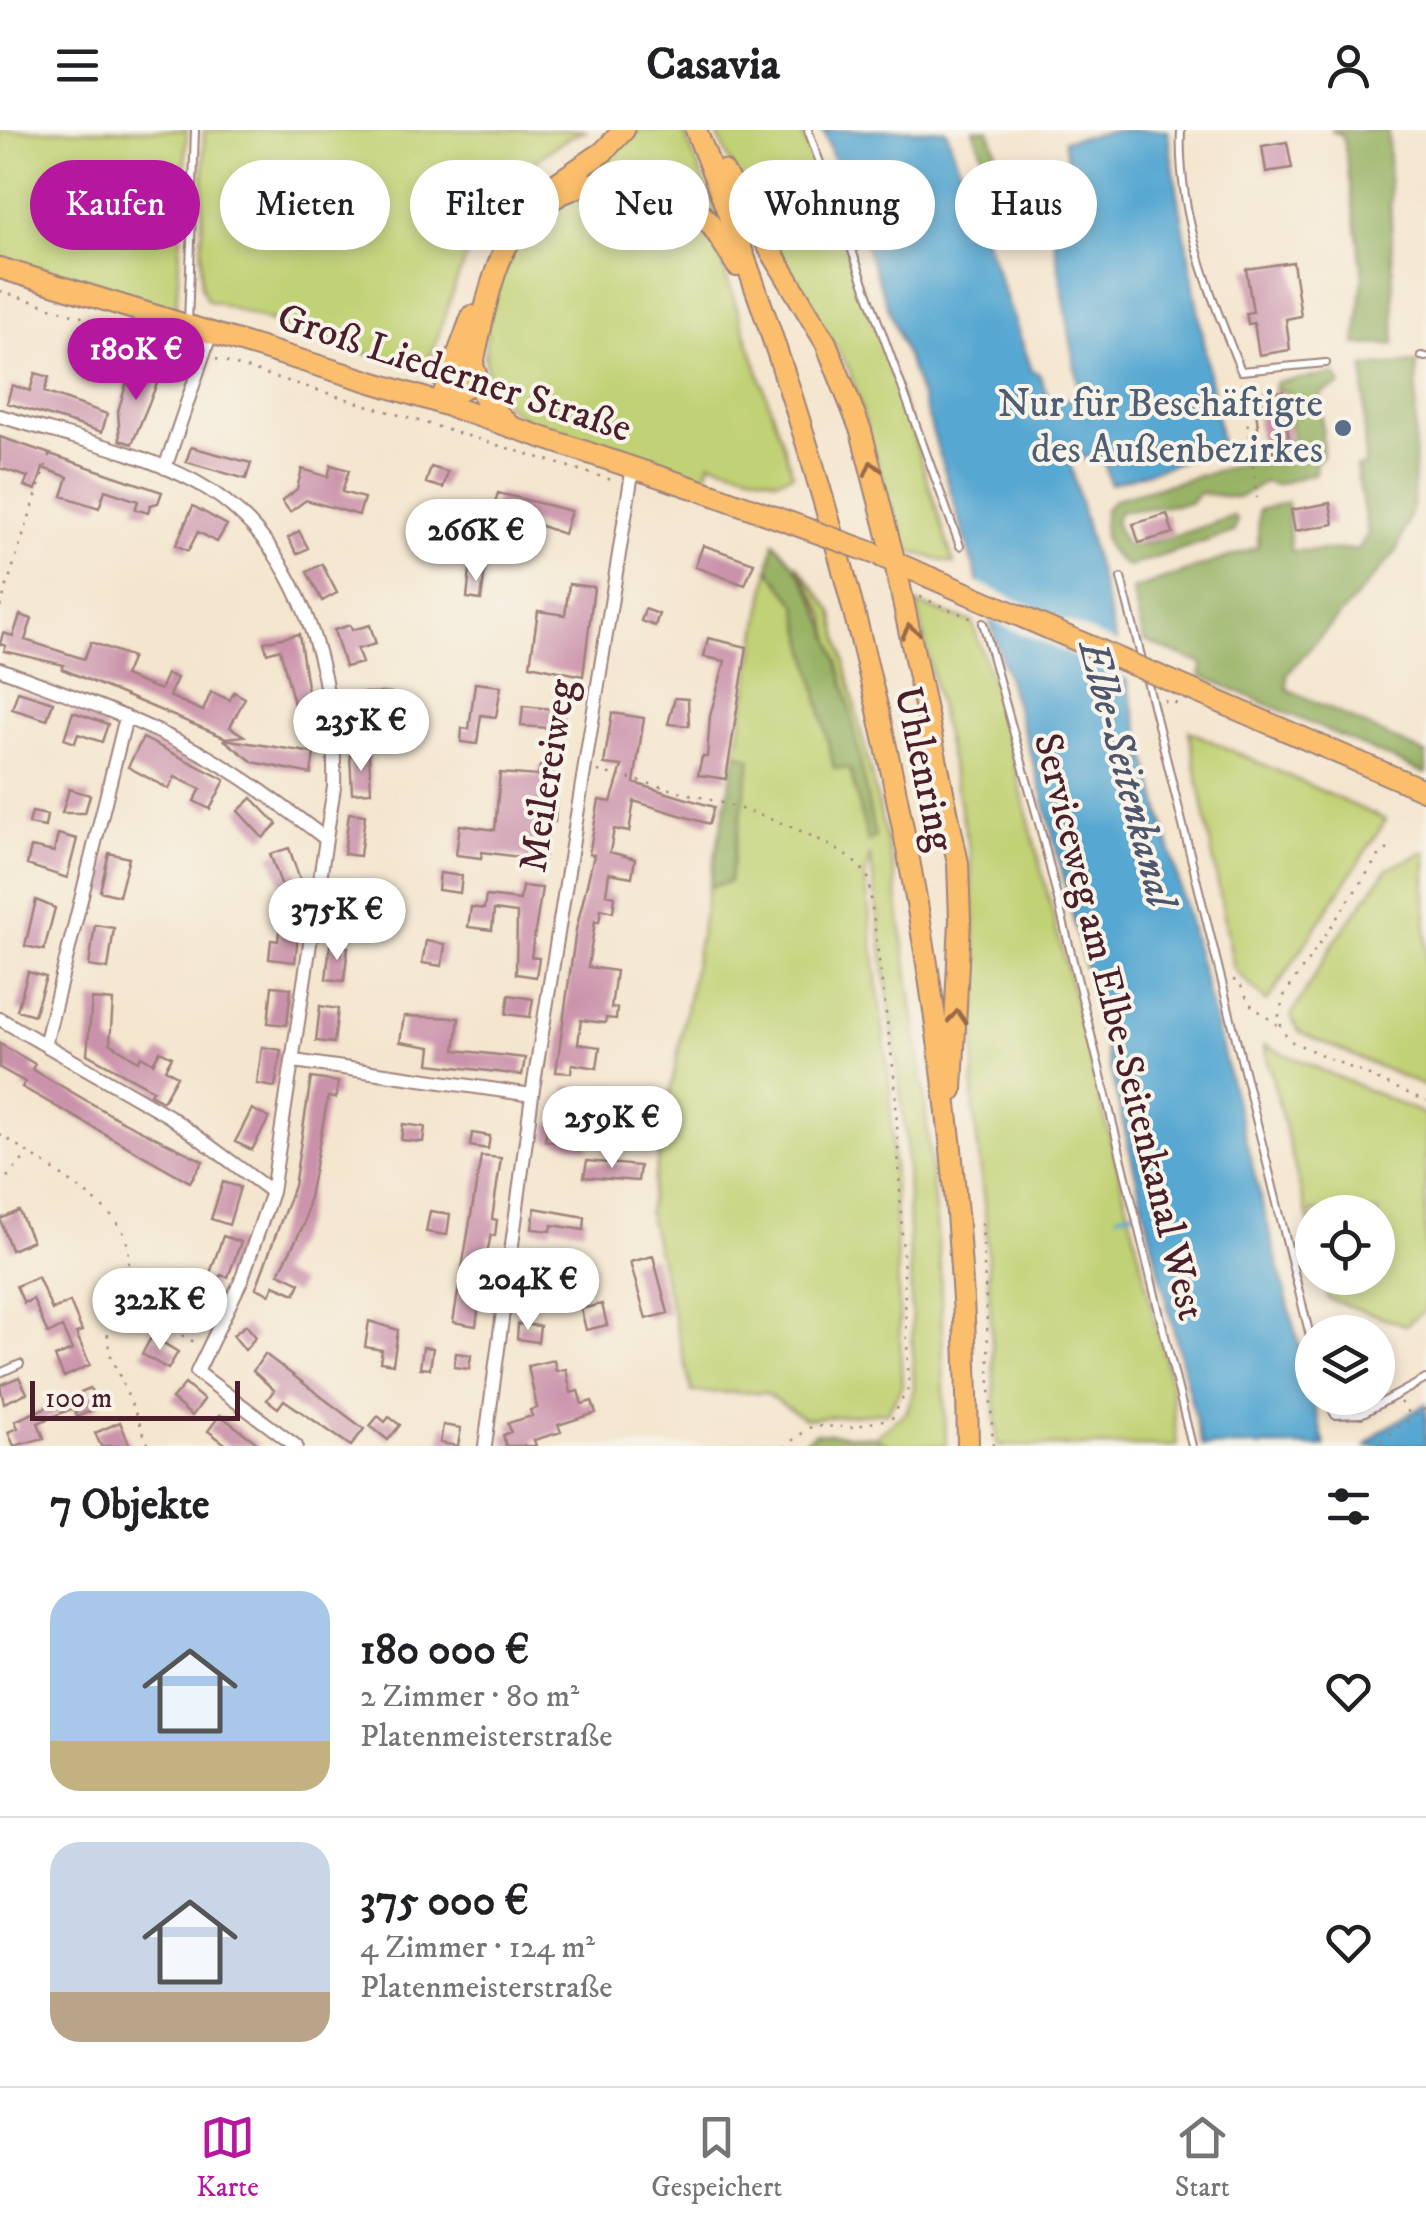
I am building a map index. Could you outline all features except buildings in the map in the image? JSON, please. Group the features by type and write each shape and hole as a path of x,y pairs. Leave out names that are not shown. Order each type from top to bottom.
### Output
{"main road":[{"path":"440,404 482,284 508,231 544,191 602,152 624,130"},
{"path":"698,130 826,343 861,430 885,558 911,595"},
{"name":"Uhlenring","path":"698,130 811,466 875,709 926,964 949,1136 964,1322 968,1446"},
{"path":"440,404 462,394 473,366 484,305 516,232 550,199 587,183 631,180 677,196 713,228 754,293"},
{"name":"Groß Liederner Straße","path":"0,268 188,328 206,345 440,404 511,427 631,477 714,495 885,558 1426,791"},
{"path":"473,366 484,399 511,427"},
{"path":"925,575 908,580 958,863 959,968 949,1136"}],"street":[{"path":"166,468 206,345"},
{"path":"0,416 166,468 200,484 246,520 270,548 306,618 323,668 334,739 326,840 272,1192 252,1255 197,1372 296,1446"},
{"name":"Meilereiweg","path":"485,1446 532,1095 631,477"},
{"path":"0,669 126,717 199,752 261,790 326,840"},
{"path":"45,1045 126,717"},
{"path":"0,1019 169,1116 272,1192"},
{"path":"294,1061 532,1095"}],"lane":[{"path":"188,328 196,130"},
{"path":"808,130 960,546"},
{"path":"1181,130 1178,162 1205,282 1241,371 1326,363"},
{"path":"1120,578 1305,1315"},
{"name":"Serviceweg am Elbe-Seitenkanal West","path":"983,623 1040,827 1192,1446"},
{"path":"0,1373 20,1364"},
{"path":"1395,1396 1426,1379"}],"path":[{"path":"0,290 206,345 631,477"},
{"path":"1241,371 1257,498"},
{"path":"0,607 56,433"},
{"path":"911,595 983,623"},
{"path":"582,766 741,807 847,854 868,876 896,1082 909,1386 892,1418 853,1427 812,1426 786,1446"},
{"path":"1280,1026 1278,1008 1284,996 1378,857 1388,850"},
{"path":"1223,979 1239,982 1250,1004 1300,1046 1426,1101"},
{"path":"0,1134 118,1221 130,1257 128,1305 208,1350"},
{"path":"0,1184 28,1154"},
{"path":"982,1222 993,1446"},
{"path":"126,1296 107,1326 109,1351 151,1445"},
{"path":"1401,1402 1412,1417"},
{"path":"1372,1446 1426,1409"}],"green space":[{"path":"0,130 187,130 185,160 30,160 30,250 180,250 176,311 0,257"},
{"path":"204,130 588,130 538,160 410,160 410,250 469,250 432,353 423,366 399,364 207,300 201,286"},
{"path":"633,130 683,130 695,160 597,160"},
{"path":"715,130 801,130 812,160 729,160"},
{"path":"973,130 989,130 1000,160 985,160"},
{"path":"1330,130 1388,130 1395,344 1356,345 1363,275 1343,136"},
{"path":"709,193 722,225 709,212"},
{"path":"579,197 579,250 709,250 709,239 717,249 793,474 777,480 710,462 705,477 567,438 540,427 499,398 489,381 485,358 493,304 515,250 559,250 561,203"},
{"path":"778,250 846,250 893,373 954,564 912,552 901,540 849,369"},
{"path":"1417,363 1413,508 1396,552 1287,674 1287,689 1426,754 1426,774 1200,675 1203,664 1144,641 1132,590 1258,547 1259,510 1287,502 1291,551 1358,549 1368,534 1356,467 1365,465 1364,367"},
{"path":"1335,374 1341,385 1321,393 1323,457 1315,463 1315,473 1276,485 1264,482 1239,498 1199,493 1191,503 1118,512 1115,522 1125,545 1161,540 1234,516 1237,521 1234,532 1128,567 1113,555 1103,528 1105,509 1115,499 1242,464 1247,449 1256,447 1266,458 1293,453 1287,391 1274,389 1276,382"},
{"path":"774,542 798,570 831,640 852,720 875,837 868,842 850,769 834,768 797,605 769,569"},
{"path":"796,563 833,612 894,872 924,1095 940,1264 946,1446 891,1446 875,1437 907,1411 914,1389 906,1137 870,854 865,877 890,1086 902,1386 888,1412 805,1419 765,1393 692,1392 648,1212 709,887 729,882 750,759 736,753 769,569 797,605 834,767 850,768 868,842 826,616"},
{"path":"917,604 972,622 996,693 1171,1386 1177,1446 997,1446 986,1221 973,1102 977,982 970,853"},
{"path":"1189,731 1386,820 1267,1002 1234,969"},
{"path":"736,753 751,759 729,882 709,887"},
{"path":"1426,852 1426,1087 1299,1032 1291,1016 1333,944 1388,868"},
{"path":"1264,1045 1426,1115 1426,1310 1405,1325 1395,1322 1395,1315 1375,1315 1328,1299 1327,1295 1395,1295 1395,1195 1302,1195"},
{"path":"816,1433 875,1437 891,1446 797,1446"}],"water":[{"name":"Elbe-Seitenkanal","path":"823,130 946,130 957,160 955,250 989,250 1032,370 1039,374 1051,405 1073,397 1078,385 1056,250 1097,250 1097,160 1067,160 1064,140 1122,130 1167,130 1222,449 1110,484 1105,464 1092,455 1070,463 1295,1330 1295,1415 1317,1415 1325,1446 1202,1446 1043,795 926,410 867,250 935,250 935,160 834,160"},
{"path":"1426,1404 1426,1446 1366,1446 1380,1432"}],"pier":[{"path":"972,580 1124,646 1134,682 983,617"}],"waterway":[{"path":"1118,1215 1145,1208"}],"place":[{"name":"Nur für Beschäftigte des Außenbezirkes","path":"1343,428"}]}
